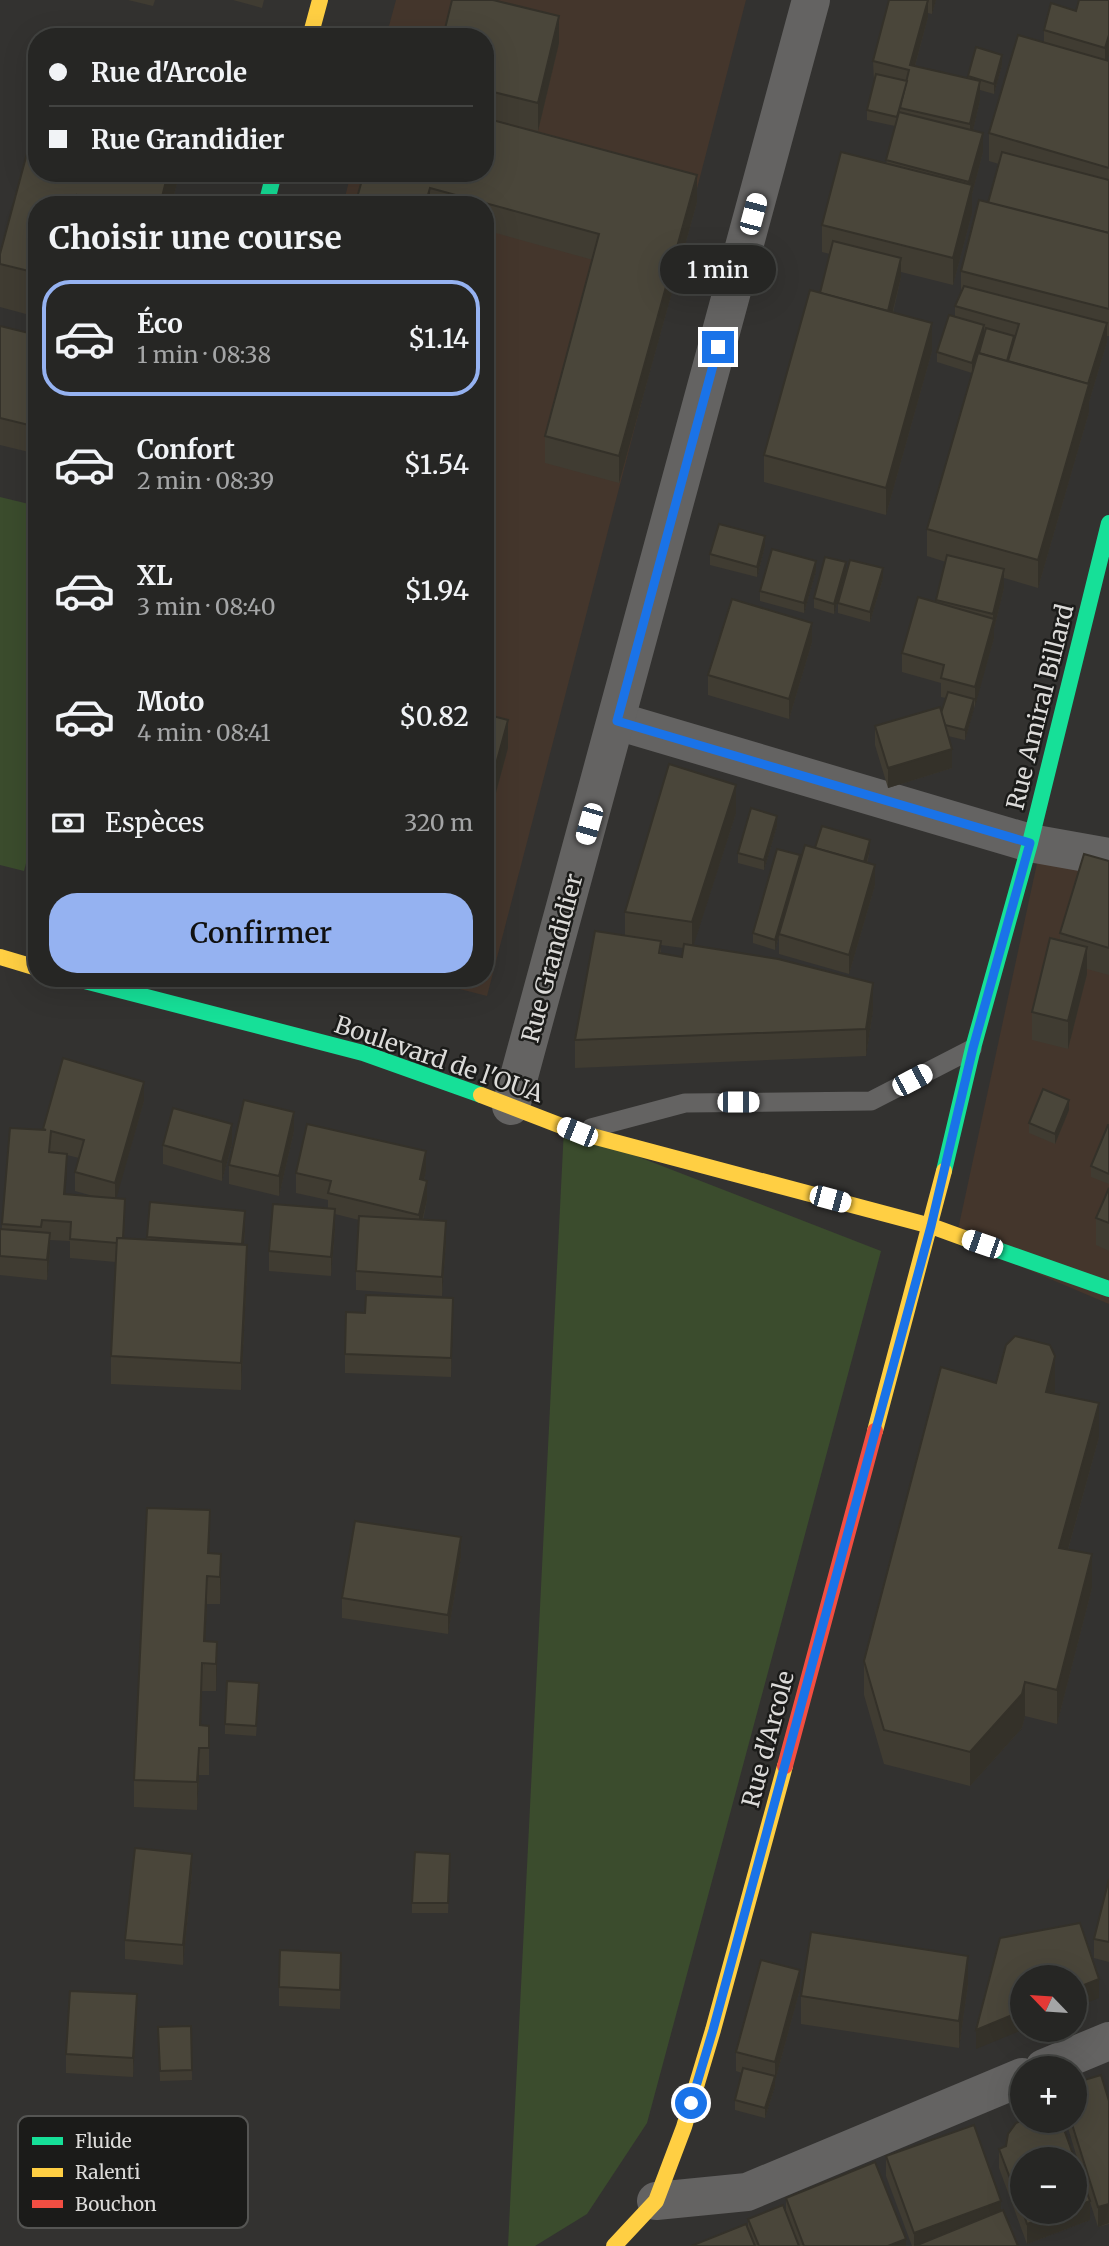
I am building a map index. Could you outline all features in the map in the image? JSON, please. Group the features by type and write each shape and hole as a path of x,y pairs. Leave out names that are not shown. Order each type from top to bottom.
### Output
{"street":[{"path":"312,28 320,0"},
{"name":"Rue Grandidier","path":"511,1106 811,0"},
{"name":"Rue Amiral Billard","path":"931,1226 973,1048 1030,843 1109,523"},
{"path":"617,721 1030,843 1109,858"},
{"path":"0,957 28,965"},
{"name":"Boulevard de l'OUA","path":"108,987 363,1053 577,1132 931,1226 1109,1289"},
{"name":"Rue d'Arcole","path":"614,2246 656,2201 684,2127 713,2030 931,1226"},
{"path":"1073,2056 1109,2041"},
{"path":"656,2201 747,2192 1010,2082"}],"lane":[{"path":"577,1132 685,1103 871,1101 973,1048"}],"shaded area":[{"path":"396,0 746,0 494,969 494,196 345,196 349,182 494,182 494,28 388,28"},
{"path":"1039,854 1109,877 1109,1304 956,1239"},
{"path":"452,987 489,987 487,996"}],"green space":[{"path":"0,497 28,504 28,856 24,871 0,865"},
{"path":"564,1128 881,1251 647,2123 587,2214 535,2246 508,2246"}],"building":[{"path":"452,0 493,0 559,16 538,103 494,92 494,28 445,28"},
{"path":"889,0 928,0 910,65 980,81 970,124 900,108 909,70 873,61"},
{"path":"1079,0 1109,0 1109,35 1105,48 1044,30 1051,3 1076,11"},
{"path":"1018,35 1109,61 1109,168 989,133"},
{"path":"976,47 1002,55 994,84 968,76"},
{"path":"876,74 907,81 897,117 867,110"},
{"path":"899,112 983,133 969,182 886,160"},
{"path":"494,120 697,175 619,456 545,436 599,234 494,205 494,196 459,196 430,188 428,196 358,196 361,182 494,182"},
{"path":"28,150 28,182 166,182 162,196 28,196 28,271 0,264 0,254"},
{"path":"841,152 972,185 953,258 822,225"},
{"path":"1002,152 1109,180 1109,233 988,203"},
{"path":"979,200 1109,233 1109,309 961,271"},
{"path":"833,241 901,258 888,311 820,293"},
{"path":"964,286 1107,323 1088,384 1008,361 1019,324 955,306"},
{"path":"810,290 932,323 886,488 764,455"},
{"path":"949,315 984,325 972,363 937,352"},
{"path":"0,326 28,333 28,425 0,418"},
{"path":"986,328 1014,336 1007,361 979,353"},
{"path":"978,353 1089,384 1038,560 927,529"},
{"path":"719,524 765,536 757,567 710,554"},
{"path":"772,549 816,561 804,603 760,591"},
{"path":"947,555 1004,569 993,614 936,600"},
{"path":"825,557 846,562 834,604 814,598"},
{"path":"850,560 883,568 870,612 838,603"},
{"path":"918,597 994,619 975,687 941,678 944,665 902,653"},
{"path":"732,599 812,623 789,699 708,675"},
{"path":"948,692 974,699 965,730 945,725 941,713"},
{"path":"940,707 952,749 888,768 875,726"},
{"path":"494,716 508,720 494,772"},
{"path":"669,764 736,785 692,922 625,912"},
{"path":"751,808 777,816 764,860 738,853"},
{"path":"822,826 870,840 864,862 815,848"},
{"path":"805,845 875,865 849,955 779,934"},
{"path":"777,849 800,855 775,940 753,933"},
{"path":"1084,854 1109,861 1109,948 1060,933"},
{"path":"595,931 661,941 659,953 682,957 684,944 778,959 873,983 866,1029 575,1040"},
{"path":"1050,938 1087,947 1068,1021 1032,1012"},
{"path":"63,1058 144,1082 115,1183 75,1172 84,1140 51,1131 49,1152 67,1154 64,1194 125,1199 123,1238 117,1238 117,1243 70,1239 71,1222 42,1220 41,1227 2,1224 10,1128 46,1130 43,1129"},
{"path":"1043,1089 1069,1100 1055,1134 1029,1123"},
{"path":"244,1100 294,1112 279,1176 229,1165"},
{"path":"173,1108 232,1124 222,1162 163,1145"},
{"path":"307,1124 426,1151 420,1179 427,1181 419,1215 328,1193 331,1181 296,1173"},
{"path":"1109,1125 1109,1174 1091,1166"},
{"path":"1109,1188 1109,1223 1096,1218"},
{"path":"150,1202 245,1211 242,1244 147,1237"},
{"path":"273,1204 335,1209 331,1257 269,1251"},
{"path":"359,1216 446,1221 442,1277 356,1271"},
{"path":"0,1229 50,1233 47,1260 0,1256"},
{"path":"117,1238 247,1245 241,1363 111,1356"},
{"path":"366,1295 453,1298 451,1358 345,1354 346,1312 365,1313"},
{"path":"1015,1336 1050,1345 1055,1356 1046,1392 1099,1403 1059,1548 1092,1554 1057,1690 1025,1682 1022,1694 970,1752 884,1730 864,1661 941,1367 996,1383 1006,1345"},
{"path":"147,1508 210,1510 208,1553 221,1554 220,1577 207,1576 204,1641 217,1642 216,1664 202,1663 200,1725 209,1726 209,1748 199,1748 197,1782 134,1780"},
{"path":"355,1521 461,1537 448,1615 342,1598"},
{"path":"227,1681 259,1683 256,1726 225,1724"},
{"path":"135,1848 192,1854 183,1945 125,1940"},
{"path":"415,1852 450,1854 448,1903 412,1903"},
{"path":"1109,1879 1109,1942 1094,1939"},
{"path":"1080,1923 1099,1979 1087,1984 1087,1965 1010,1965 1010,2016 976,2030 1000,1938"},
{"path":"811,1932 968,1956 959,2021 801,1996"},
{"path":"280,1950 341,1953 340,1990 279,1987"},
{"path":"761,1960 800,1970 775,2062 736,2052"},
{"path":"70,1991 137,1994 133,2058 66,2054"},
{"path":"191,2026 192,2070 160,2071 158,2027"},
{"path":"743,2068 775,2076 765,2108 735,2100"},
{"path":"1101,2075 1109,2101 1109,2204 1098,2207 1087,2172 1087,2147 1079,2147 1075,2133 1087,2133 1087,2079"},
{"path":"974,2125 1001,2201 914,2233 886,2156"},
{"path":"1010,2131 1065,2133 1070,2147 1010,2147 1010,2178 999,2149 1006,2146"},
{"path":"875,2162 906,2239 888,2246 804,2246 786,2198"},
{"path":"783,2205 799,2246 759,2246 748,2219"},
{"path":"1003,2210 1018,2246 915,2246"},
{"path":"746,2224 755,2246 691,2246"}],"traffic: fast":[{"path":"268,196 272,182"},
{"path":"944,1171 973,1048 1030,843 1109,523"},
{"path":"108,987 363,1053 481,1095"},
{"path":"964,1238 1109,1289"}],"traffic: slow":[{"path":"312,28 320,0"},
{"path":"0,957 28,965"},
{"path":"481,1095 577,1132 931,1226 964,1238"},
{"path":"875,1431 944,1171"},
{"path":"614,2246 656,2201 684,2127 785,1766"}],"traffic: jam":[{"path":"785,1766 875,1431"}],"route":[{"path":"691,2103 931,1226 973,1048 1030,843 617,721 718,347"}]}
